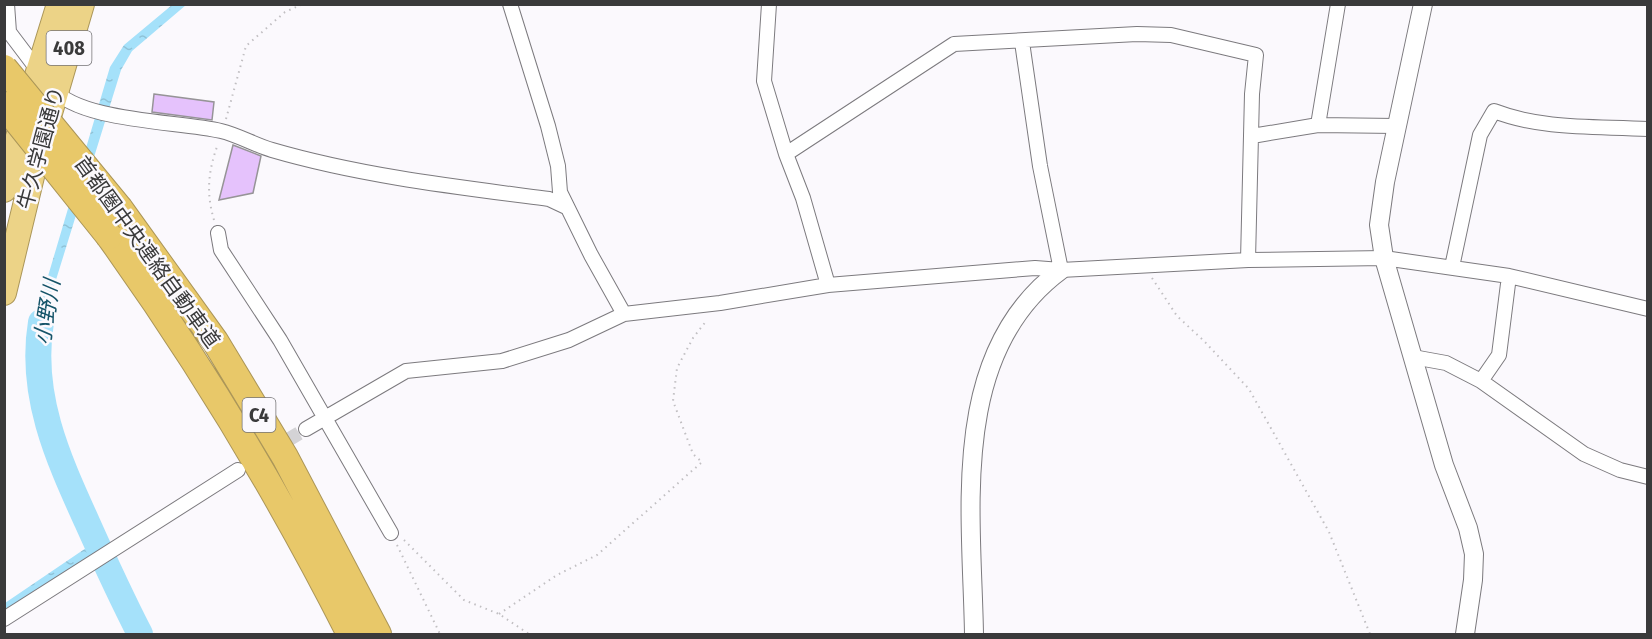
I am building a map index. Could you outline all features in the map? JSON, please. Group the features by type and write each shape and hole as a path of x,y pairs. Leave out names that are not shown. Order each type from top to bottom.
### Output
{"highway":[{"name":"牛久学園通り","path":"4,190 58,4"},
{"name":"牛久学園通り","path":"4,292 55,92 82,4"},
{"name":"首都圏中央連絡自動車道","path":"4,68 120,209 168,273 220,351 285,457 378,634"},
{"name":"首都圏中央連絡自動車道","path":"4,105 109,236 196,360 284,508 350,634"}],"street":[{"path":"8,4 9,32 55,92 70,103 110,114 222,131 271,150 347,167 549,199 566,207"},
{"path":"510,4 548,126 558,166 560,192 624,314"},
{"path":"769,4 764,81 786,154 803,198 828,285"},
{"path":"1318,125 1338,4"},
{"path":"1423,4 1396,126 1379,225 1384,258 1444,465 1468,528 1474,554 1473,580 1465,634"},
{"path":"786,154 954,44 1137,34 1171,35 1256,55 1252,94 1248,261"},
{"path":"1022,42 1042,177 1060,270"},
{"path":"1452,267 1480,135 1494,111 1516,119 1537,122 1647,129"},
{"path":"1252,136 1318,125 1396,126"},
{"path":"218,233 222,250 280,340 391,533"},
{"path":"306,429 406,372 502,361 569,340 624,314 720,303 828,285 1035,268 1060,270 1248,261 1384,258 1509,276 1647,309"},
{"path":"974,634 972,440 980,396 994,356 1023,304 1060,270"},
{"path":"1481,381 1499,355 1509,276"},
{"path":"1413,357 1446,363 1481,381 1584,454 1620,470 1647,477"},
{"path":"4,619 238,470"}],"path":[{"path":"218,233 208,190 210,166 246,46 285,12 303,4"},
{"path":"1146,265 1177,316 1249,389 1329,532 1370,634"},
{"path":"499,614 557,575 597,555 702,462 693,454 673,401 676,368 693,338 720,303"},
{"path":"391,533 405,540 464,600 499,614 529,634"},
{"path":"391,533 440,634"}],"water":[{"path":"172,5 186,5 132,51 121,70 51,296 44,330 43,357 35,357 36,329 43,293 110,67 124,45"},
{"path":"89,546 95,554 5,614 5,603"}],"building":[{"path":"154,94 214,102 212,120 152,112"},
{"path":"233,145 261,156 253,193 219,200"}],"waterway":[{"name":"小野川","path":"41,322 38,349 39,375 49,425 76,498 140,634"},
{"name":"小野川","path":"92,550 98,546"}],"tunnel":[{"path":"251,462 306,429"}]}
